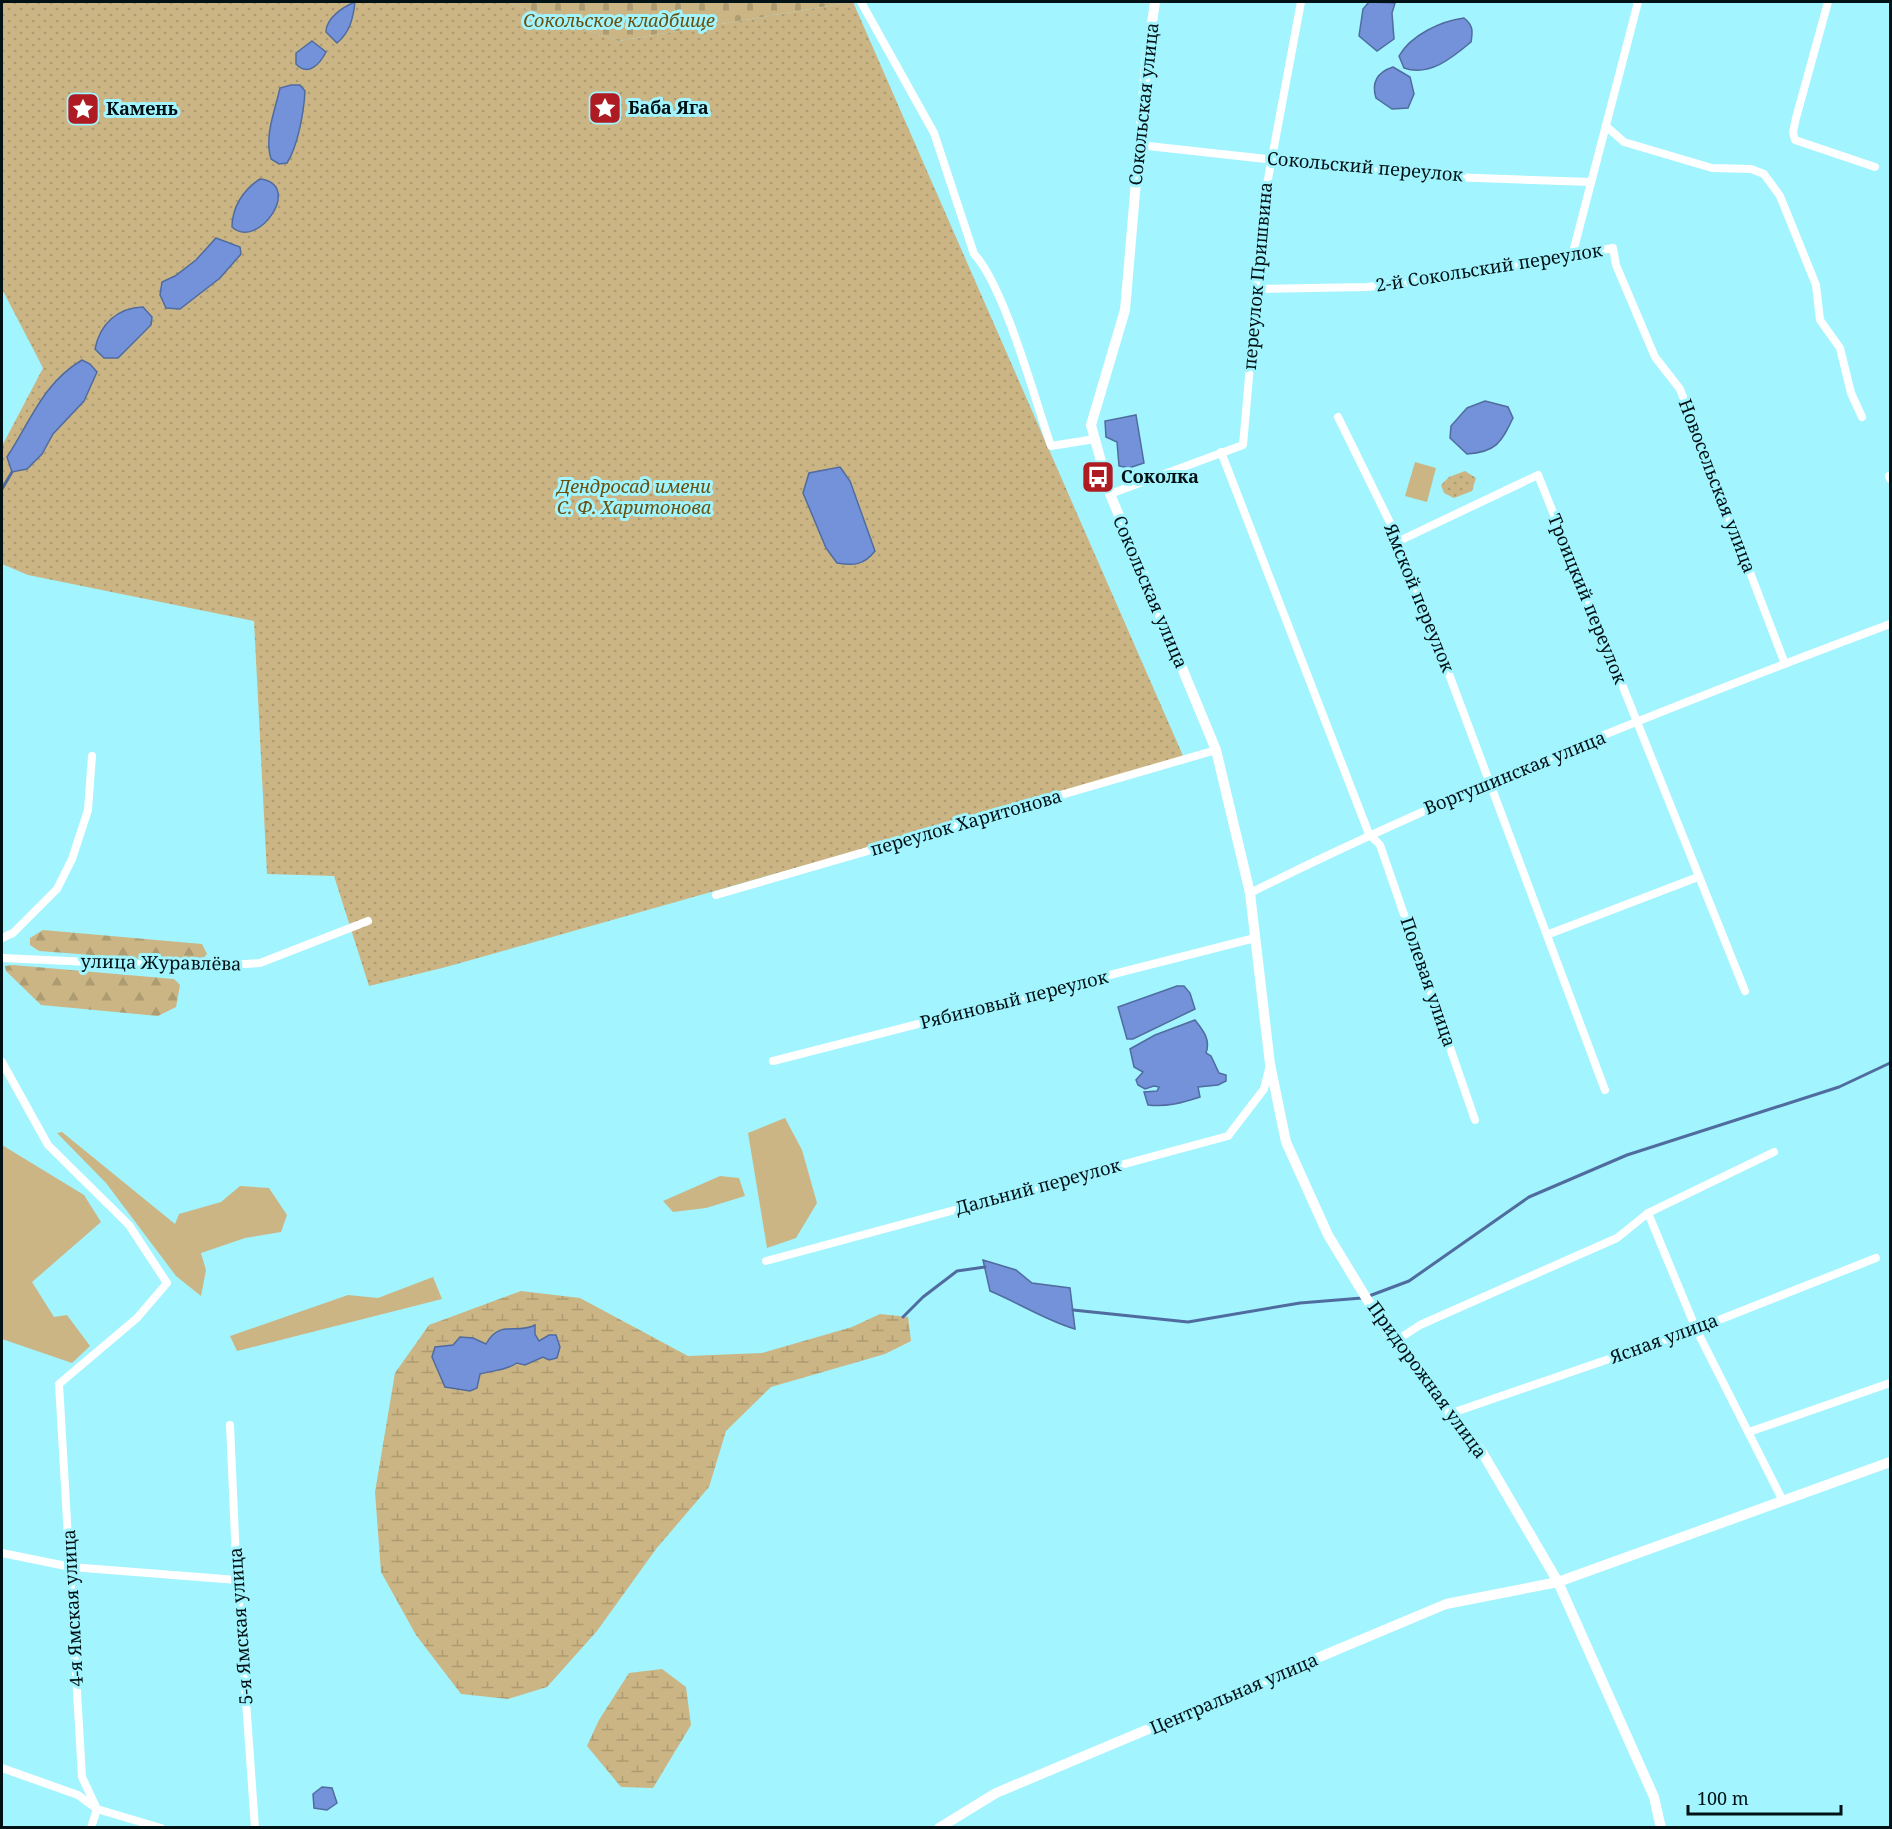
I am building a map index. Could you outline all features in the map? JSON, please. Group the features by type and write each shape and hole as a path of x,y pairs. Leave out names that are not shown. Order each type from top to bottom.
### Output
{"street":[{"path":"861,2 934,133 974,254 985,265 1051,446 1095,439"},
{"name":"Сокольская улица","path":"1155,2 1139,145 1125,310 1091,425 1110,494 1216,750 1250,893"},
{"name":"переулок Пришвина","path":"1221,452 1243,445 1270,158 1301,2"},
{"path":"1572,256 1638,2"},
{"path":"1828,2 1796,118 1793,132 1795,140 1875,167"},
{"path":"1607,127 1624,142 1712,168 1751,169 1764,174 1780,196 1816,285 1820,320 1840,348 1851,393 1862,417"},
{"name":"Сокольский переулок","path":"1139,145 1420,176 1591,182"},
{"name":"2-й Сокольский переулок","path":"1257,289 1367,288 1458,276 1613,248"},
{"name":"Новосельская улица","path":"1613,248 1616,265 1655,357 1680,389 1785,664"},
{"name":"Ямской переулок","path":"1338,417 1400,541 1549,934 1605,1090"},
{"path":"1110,494 1221,452 1370,834"},
{"name":"Троицкий переулок","path":"1400,541 1538,475 1745,991"},
{"name":"Воргушинская улица","path":"1250,893 1370,834 1491,783 1890,624"},
{"name":"переулок Харитонова","path":"716,895 1216,750"},
{"path":"2,938 13,933 57,889 72,859 88,810 92,756"},
{"name":"Полевая улица","path":"1370,834 1380,844 1475,1120"},
{"path":"1549,934 1698,877"},
{"name":"Придорожная улица","path":"1250,893 1270,1064 1287,1142 1328,1235 1369,1303 1394,1342 1449,1414 1482,1452 1558,1582 1654,1797 1661,1827"},
{"name":"улица Журавлёва","path":"2,958 200,967 242,965 260,963 368,921"},
{"name":"Рябиновый переулок","path":"773,1061 1255,938"},
{"name":"4-я Ямская улица","path":"2,1062 48,1145 129,1225 168,1283 137,1318 59,1384 82,1777 97,1809"},
{"name":"Дальний переулок","path":"766,1261 1228,1136 1264,1089 1270,1064"},
{"path":"1394,1342 1420,1325 1617,1238 1648,1214 1774,1152"},
{"path":"1648,1214 1696,1329 1783,1501"},
{"name":"Ясная улица","path":"1449,1414 1696,1329 1876,1258"},
{"path":"1749,1432 1890,1383"},
{"name":"5-я Ямская улица","path":"230,1425 237,1580 255,1827"},
{"name":"Центральная улица","path":"939,1827 996,1793 1446,1604 1558,1582 1890,1462"},
{"path":"2,1553 71,1567 237,1580"},
{"path":"2,1768 78,1795 97,1809 161,1827"},
{"path":"91,1827 97,1809"}],"green space":[{"name":"Дендросад имени С. Ф. Харитонова","path":"2,2 507,2 618,41 853,2 1184,758 446,967 369,986 334,876 267,874 254,621 28,575 2,564 2,446 43,368 2,289"},
{"name":"Сокольское кладбище","path":"507,2 853,2 618,41"},
{"path":"1415,462 1436,468 1427,502 1405,496"},
{"path":"1465,471 1476,478 1472,491 1454,498 1444,493 1441,485 1449,477"},
{"path":"43,930 202,944 207,954 199,963 39,951 30,945 30,938"},
{"path":"5,966 174,979 180,985 176,1007 158,1016 41,1005 6,971"},
{"path":"785,1118 802,1150 817,1203 796,1238 767,1248 748,1133"},
{"path":"62,1132 175,1224 179,1214 221,1202 240,1186 269,1188 287,1215 281,1232 245,1238 201,1253 206,1270 201,1296 176,1276 106,1183 57,1133"},
{"path":"2,1145 84,1195 101,1222 32,1282 54,1317 67,1315 90,1346 72,1363 2,1339"},
{"path":"720,1176 739,1178 745,1196 706,1208 673,1212 663,1201"},
{"path":"433,1277 442,1299 237,1351 230,1336 348,1295 378,1298"},
{"path":"521,1291 580,1298 688,1356 762,1353 852,1327 880,1314 908,1317 911,1341 885,1354 771,1387 726,1431 709,1487 656,1549 597,1631 547,1687 508,1699 461,1694 416,1635 381,1572 375,1492 395,1373 429,1325"},
{"path":"662,1669 686,1687 691,1725 653,1788 621,1787 587,1746 599,1720 629,1673"}],"water":[{"path":"355,2 350,25 337,43 326,32 329,22 341,10"},
{"path":"1369,2 1395,3 1392,13 1394,39 1377,51 1359,36 1363,9"},
{"path":"1464,18 1472,28 1471,42 1448,60 1431,68 1413,70 1404,68 1399,56 1411,42 1427,30"},
{"path":"312,41 326,52 313,67 300,68 296,64 296,53"},
{"path":"1393,67 1410,77 1414,94 1408,108 1392,109 1376,98 1374,87 1377,78"},
{"path":"300,85 305,91 300,128 287,163 279,164 271,159 269,132 280,88"},
{"path":"260,179 272,183 278,192 277,203 264,224 254,230 242,232 232,227 234,212 244,193"},
{"path":"216,238 240,247 241,254 220,278 180,309 166,308 160,295 162,282 175,276 196,260"},
{"path":"143,307 152,317 151,325 118,358 104,358 95,349 97,340 106,325 125,310"},
{"path":"82,360 90,364 97,372 84,401 53,434 42,454 27,469 12,472 7,457 38,404 57,380"},
{"path":"1485,401 1508,407 1513,418 1496,445 1485,451 1467,454 1450,438 1451,426 1467,408"},
{"path":"1136,415 1144,463 1129,468 1119,466 1117,442 1106,437 1105,421"},
{"path":"840,467 850,481 875,551 863,562 854,564 837,563 826,548 803,493 809,473"},
{"path":"1177,986 1184,986 1190,993 1195,1009 1133,1039 1127,1039 1118,1007"},
{"path":"1195,1020 1207,1039 1206,1053 1211,1056 1219,1073 1226,1075 1226,1081 1218,1085 1198,1087 1200,1097 1181,1103 1148,1105 1144,1092 1157,1091 1159,1087 1145,1089 1138,1085 1136,1080 1143,1072 1134,1067 1130,1049 1155,1035"},
{"path":"983,1260 1016,1270 1032,1283 1070,1288 1075,1329 990,1291"},
{"path":"535,1325 535,1334 539,1341 549,1335 556,1335 560,1347 557,1358 549,1360 543,1357 525,1365 517,1363 504,1369 480,1374 477,1388 470,1391 445,1387 432,1357 435,1347 453,1345 460,1337 473,1338 486,1344 491,1336 502,1330 528,1328"},
{"path":"322,1787 332,1788 337,1803 327,1810 314,1808 313,1794"}],"waterway":[{"path":"2,489 12,472"},
{"path":"1369,1296 1409,1281 1529,1197 1627,1155 1839,1087 1890,1063"},
{"path":"903,1317 923,1297 957,1271 985,1267"},
{"path":"1073,1310 1188,1322 1300,1303 1362,1298"}],"place":[{"name":"Баба Яга","path":"605,108"},
{"name":"Камень","path":"83,109"},
{"name":"Соколка","path":"1098,477"}]}
